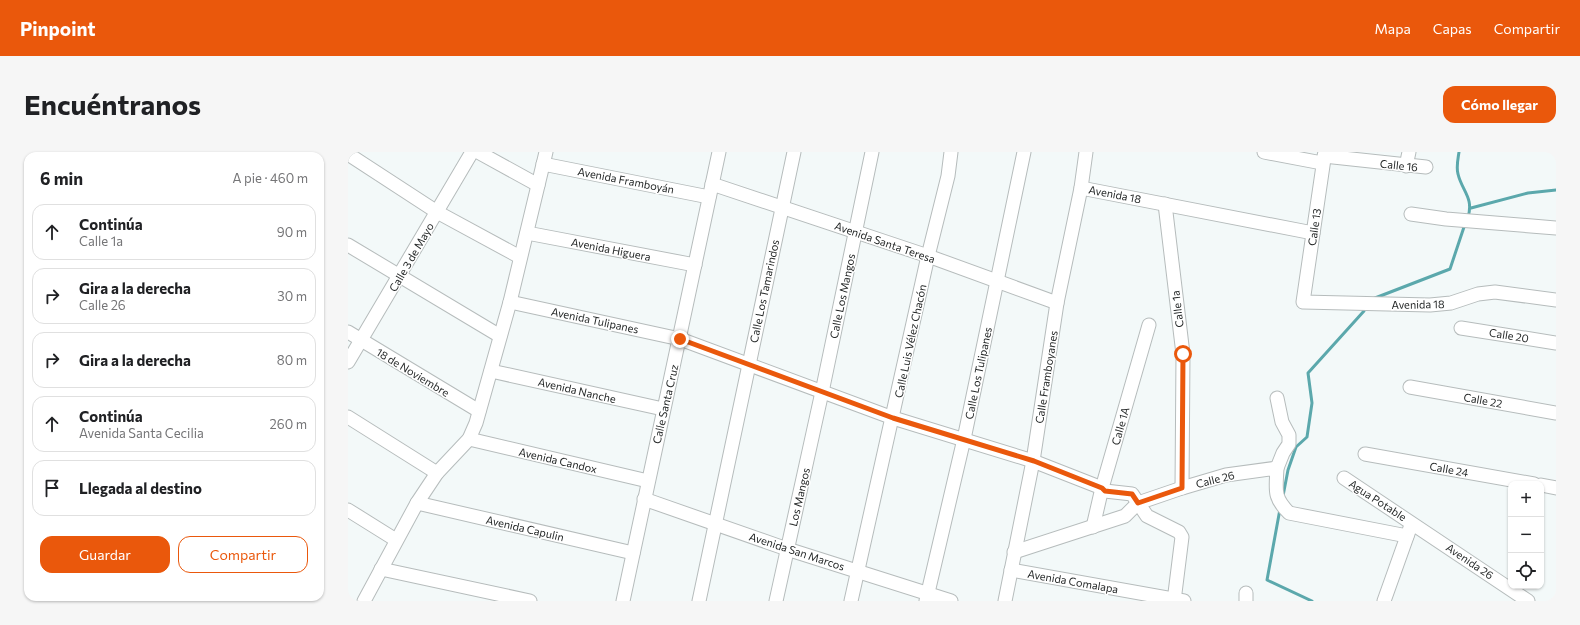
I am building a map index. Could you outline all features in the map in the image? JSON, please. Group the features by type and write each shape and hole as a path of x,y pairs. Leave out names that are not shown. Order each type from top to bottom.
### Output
{"street":[{"name":"Calle 3 de Mayo","path":"348,362 472,152"},
{"path":"478,152 538,185"},
{"name":"Calle Santa Cruz","path":"623,601 719,152"},
{"name":"Calle Los Tamarindos","path":"699,601 794,152"},
{"name":"Calle Los Mangos","path":"822,392 872,152"},
{"name":"Calle Luis Vélez Chacón","path":"851,601 928,256 948,176 951,152"},
{"name":"Calle Los Tulipanes","path":"927,597 964,439 1024,152"},
{"name":"Calle Framboyanes","path":"1005,601 1034,461 1057,303 1081,188 1086,152"},
{"name":"Calle 16","path":"1264,152 1426,168"},
{"path":"1406,166 1409,152"},
{"path":"348,154 437,212 520,257"},
{"name":"Calle 13","path":"1303,302 1324,157"},
{"path":"364,601 417,503 437,473 469,439 491,371 510,302 544,158"},
{"name":"Avenida Framboyán","path":"544,158 710,190"},
{"name":"Avenida 18","path":"1081,188 1313,233"},
{"name":"Avenida Santa Teresa","path":"710,190 782,206 928,256 1057,303"},
{"name":"Calle 1a","path":"1165,204 1183,354 1182,488"},
{"path":"1411,214 1465,221 1556,228"},
{"name":"Avenida Higuera","path":"527,233 695,265"},
{"path":"348,245 399,277 500,336"},
{"name":"Avenida 18","path":"1303,302 1430,305 1451,303 1478,294 1495,292 1556,300"},
{"name":"Avenida Tulipanes","path":"510,302 680,339 893,418 1034,461 1102,488 1105,491 1132,494 1147,516 1179,532 1182,536 1177,601"},
{"name":"Calle 1A","path":"1093,527 1102,488 1149,325"},
{"name":"Calle 20","path":"1461,328 1556,343"},
{"name":"18 de Noviembre","path":"348,332 479,411"},
{"name":"Avenida Nanche","path":"491,371 663,409"},
{"name":"Calle 22","path":"1410,387 1556,413"},
{"name":"Los Mangos","path":"776,601 822,392"},
{"path":"1277,398 1282,422 1289,435 1289,444 1276,468 1276,492 1278,502 1289,513 1407,536"},
{"path":"348,417 437,473"},
{"name":"Avenida Candox","path":"469,439 648,481"},
{"name":"Calle 24","path":"1365,454 1517,481"},
{"name":"Calle 26","path":"1014,552 1125,516 1138,503 1182,488 1226,475 1276,468"},
{"name":"Agua Potable","path":"1344,478 1412,522"},
{"path":"1544,486 1556,488"},
{"name":"Avenida San Marcos","path":"644,499 787,549 858,571 927,597 951,601"},
{"name":"Avenida Capulin","path":"417,503 633,553"},
{"path":"348,510 396,540"},
{"path":"1384,601 1412,522"},
{"name":"Avenida 26","path":"1412,522 1528,601"},
{"path":"381,569 530,601"},
{"name":"Avenida Comalapa","path":"1011,570 1177,601"}],"waterway":[{"path":"1459,152 1457,171 1469,200 1470,205 1468,217"},
{"path":"1471,208 1528,193 1556,190"},
{"path":"1375,298 1450,269 1465,224"},
{"path":"1283,496 1288,470 1296,447 1307,437 1312,403 1308,373 1364,311"},
{"path":"1280,509 1267,580 1312,601"}],"route":[{"path":"680,339 893,418 1034,461 1102,488 1105,491 1132,494 1138,503 1182,488 1183,354"}]}
